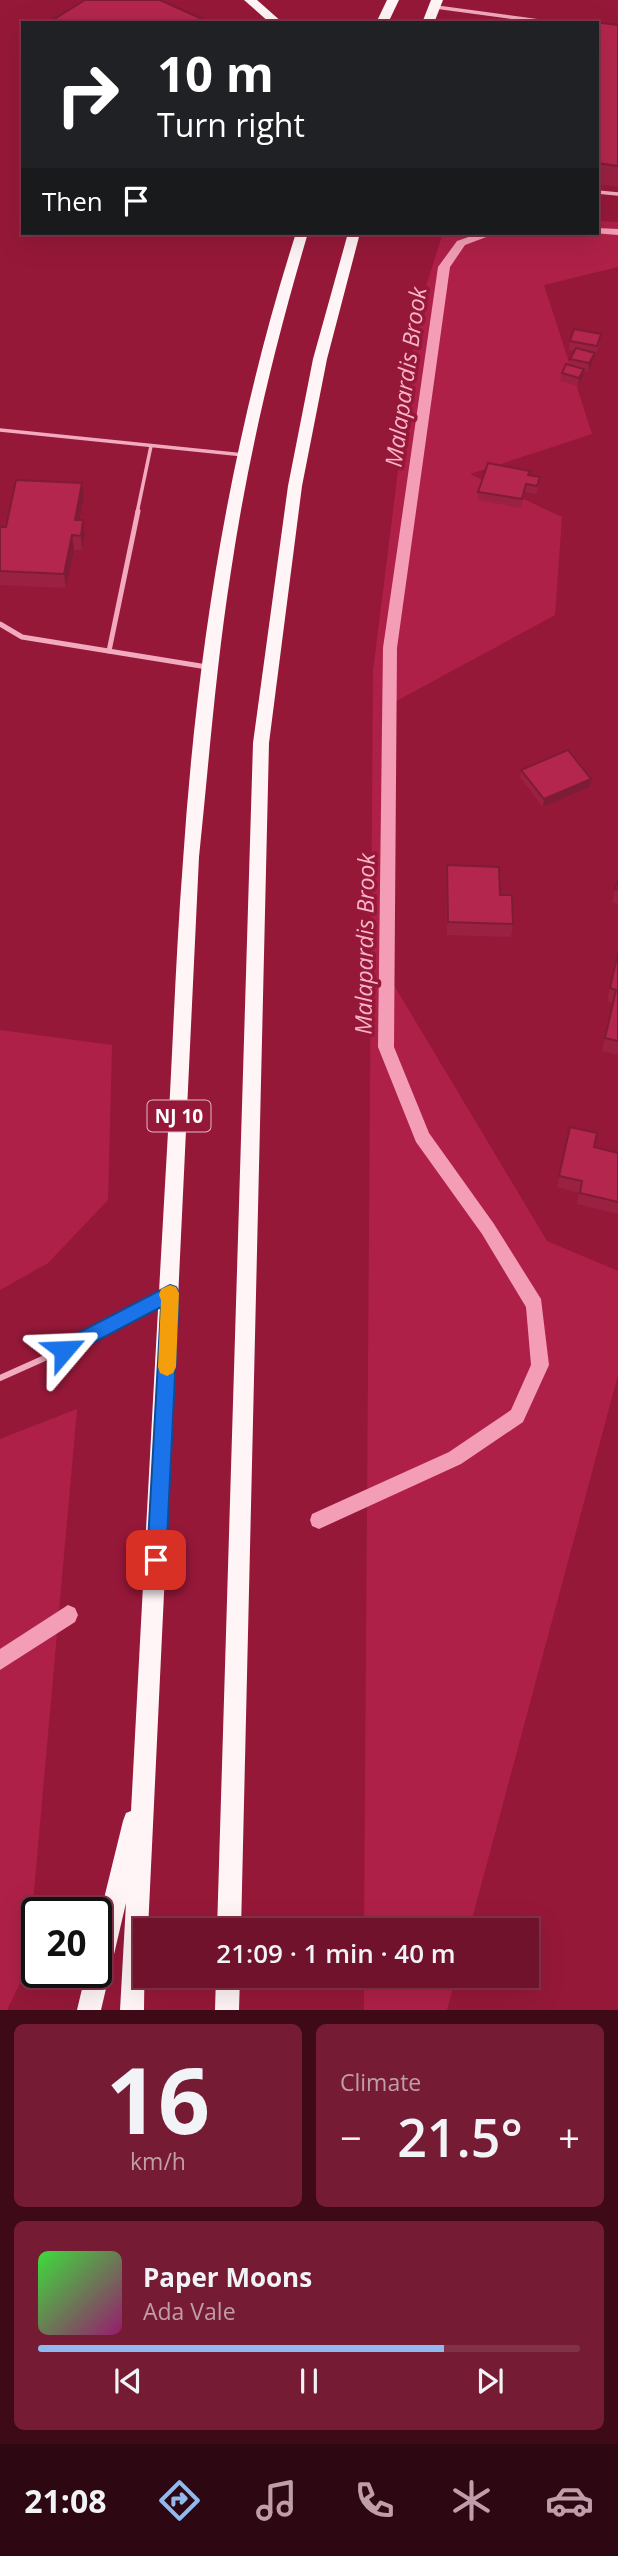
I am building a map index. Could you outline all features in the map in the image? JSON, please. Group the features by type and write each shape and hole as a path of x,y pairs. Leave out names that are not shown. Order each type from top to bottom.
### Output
{"main road":[{"path":"250,0 275,21"},
{"path":"383,21 393,0"},
{"path":"429,21 435,3"},
{"name":"NJ 10","path":"132,2010 191,857 210,667 230,531 275,318 301,235"},
{"path":"229,1918 261,743 281,566 305,424 340,278 353,235"},
{"path":"89,2010 145,1774"},
{"path":"227,2010 228,1988"}],"lane":[{"path":"435,3 528,21"},
{"path":"599,192 618,194"},
{"path":"0,430 244,455"},
{"path":"108,651 152,446"},
{"path":"0,624 22,637 210,667"},
{"path":"0,1378 85,1340 170,1293"}],"shaded area":[{"path":"599,221 618,222 618,267 544,285 592,434 470,474 562,517 555,615 387,706 389,977 547,1241 618,1271 618,1375 472,1918 364,1918 373,671 418,311 442,235 599,235"},
{"path":"0,1030 112,1045 108,1200 48,1263 0,1290"},
{"path":"77,1409 33,1897 21,1897 21,1981 7,2010 0,2010 0,1439"},
{"path":"364,1988 453,1988 447,2010 364,2010"}],"building":[{"path":"85,0 160,0 207,21 51,21"},
{"path":"599,23 618,25 618,166 599,163"},
{"path":"574,329 601,334 597,346 570,341"},
{"path":"576,348 595,353 589,363 570,359"},
{"path":"566,364 584,369 579,378 562,373"},
{"path":"488,463 530,471 528,475 540,477 537,486 526,484 522,499 478,492"},
{"path":"16,480 82,483 75,520 83,520 81,536 72,535 64,574 0,571 0,527 6,527"},
{"path":"568,750 591,779 544,799 521,770"},
{"path":"447,865 499,867 500,895 512,895 513,924 448,922"},
{"path":"618,953 618,1041 605,1038 616,990 610,988"},
{"path":"570,1127 597,1133 594,1147 618,1153 618,1202 580,1193 582,1181 559,1176"}],"waterway":[{"name":"Malapardis Brook","path":"599,231 618,232"},
{"name":"Malapardis Brook","path":"319,1520 455,1458 517,1416 540,1365 535,1305 488,1229 422,1137 386,1047 390,648 444,267 461,243 485,235"},
{"name":"Malapardis Brook","path":"0,1660 68,1615"}],"slow traffic":[{"path":"167,1295 170,1293 167,1367"}],"route":[{"path":"64,1350 170,1293 156,1560"}]}
